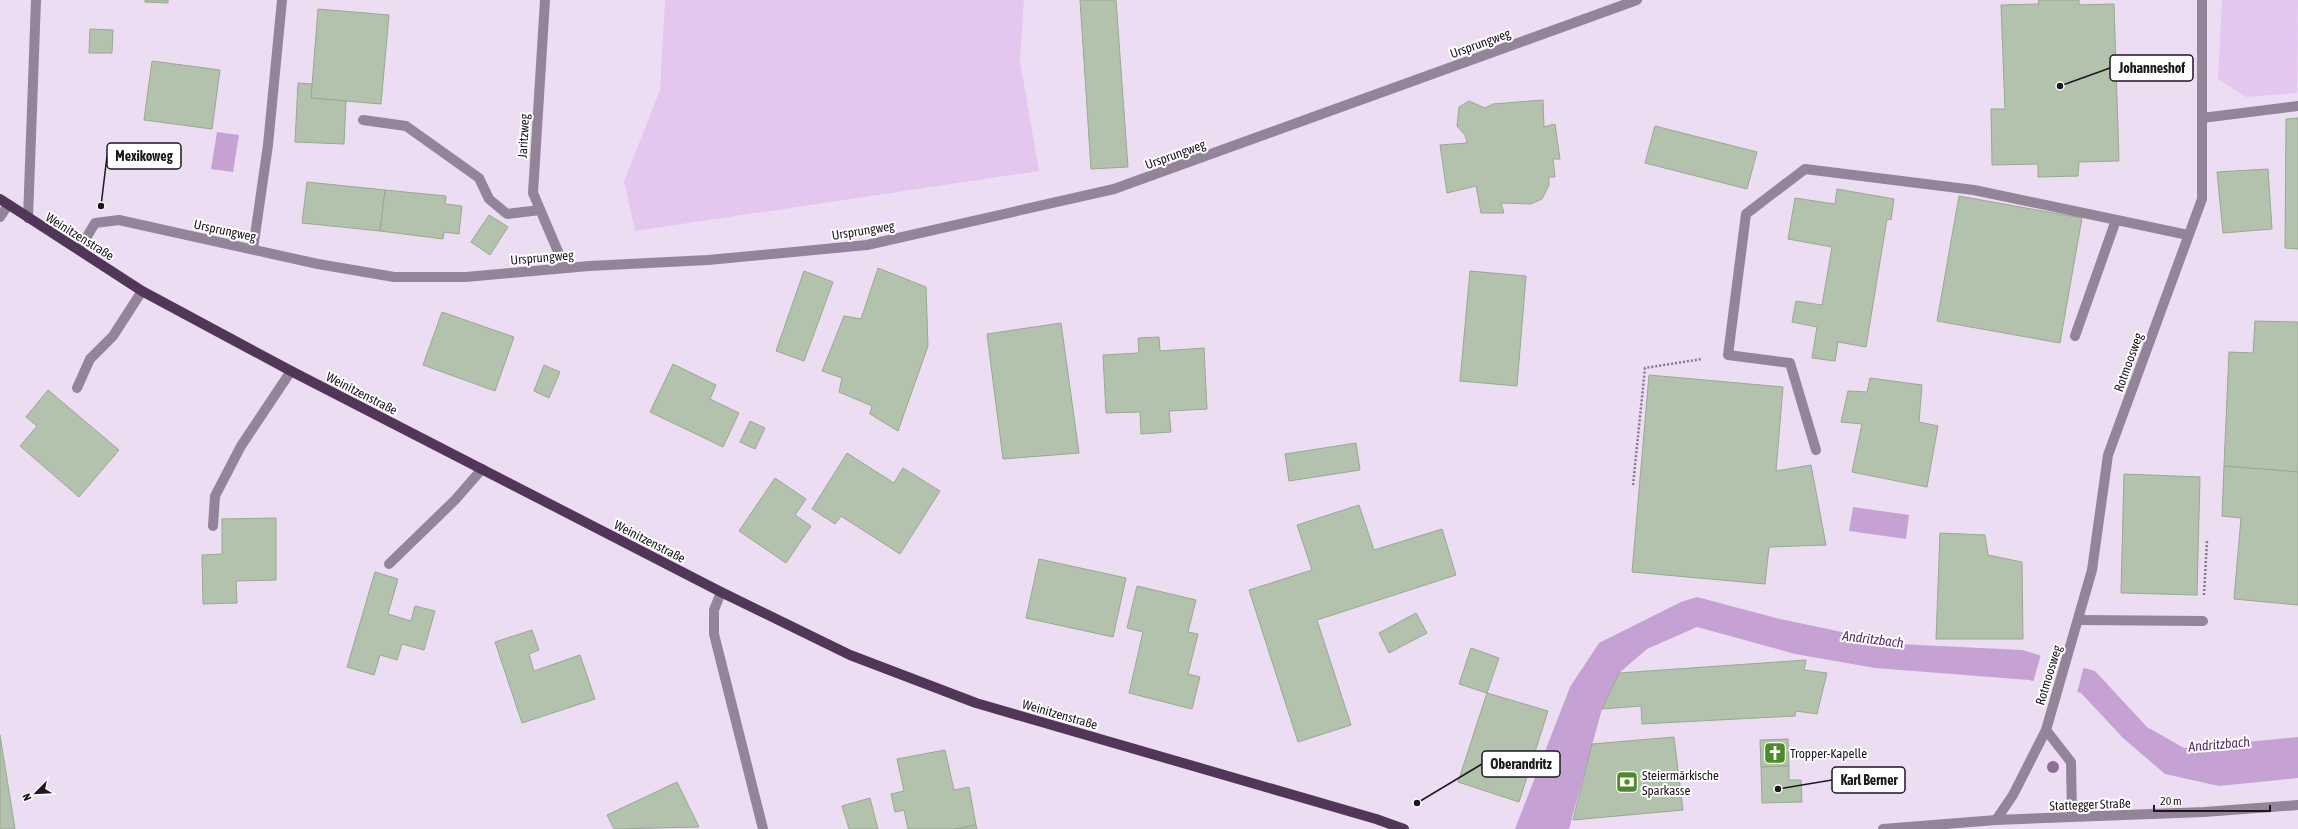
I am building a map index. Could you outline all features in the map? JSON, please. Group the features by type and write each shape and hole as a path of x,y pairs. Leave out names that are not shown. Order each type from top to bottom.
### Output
{"main road":[{"name":"Weinitzenstraße","path":"4,202 142,291 292,371 721,592 850,655 976,703 1376,819 1404,829"}],"street":[{"path":"28,218 36,0"},
{"path":"253,249 268,145 282,0"},
{"name":"Jaritzweg","path":"544,0 533,192 565,268"},
{"name":"Ursprungweg","path":"79,250 95,223 119,220 318,264 394,277 466,276 589,266 708,260 866,245 1114,189 1637,0"},
{"name":"Rotmoosweg","path":"1996,820 2013,796 2046,730 2054,695 2079,620 2092,570 2108,455 2202,199 2202,0"},
{"path":"2202,118 2298,106"},
{"path":"363,120 406,126 479,178 489,199 507,214 540,210"},
{"path":"1816,450 1790,363 1728,355 1746,214 1805,169 1974,190 2188,235"},
{"path":"0,216 4,202"},
{"path":"2075,336 2116,220"},
{"path":"77,388 90,359 113,336 142,291"},
{"path":"213,526 215,496 241,446 292,371"},
{"path":"389,564 455,500 482,469"},
{"path":"721,592 714,610 714,634 763,829"},
{"path":"2079,620 2203,621"},
{"path":"2046,730 2070,762 2072,817"},
{"name":"Stattegger Straße","path":"1884,829 1996,820 2204,812 2298,805"}],"path":[{"path":"1633,485 1645,368 1728,355"},
{"path":"2203,621 2207,541"}],"shaded area":[{"path":"665,0 1024,0 1020,61 1039,171 635,231 624,181 660,90"},
{"path":"2222,0 2298,0 2297,93 2246,97 2218,79"}],"water":[{"path":"217,132 239,135 233,172 211,169"},
{"path":"1853,507 1909,515 1906,539 1849,531"},
{"name":"Andritzbach","path":"1697,597 1776,618 1898,644 2022,650 2095,671 2147,727 2184,748 2298,737 2298,778 2219,786 2165,774 2123,738 2081,693 2029,680 1875,668 1795,654 1697,627 1647,649 1619,673 1602,709 1569,829 1515,829 1570,687 1599,643 1681,602"}],"pier":[{"path":"2041,654 2084,666 2077,693 2033,683"}],"building":[{"path":"145,0 168,0 168,3 145,2"},
{"path":"1080,0 1116,0 1128,167 1091,169"},
{"path":"2038,0 2079,0 2079,5 2114,4 2119,161 2079,162 2078,176 2038,177 2038,164 1992,165 1991,109 2005,109 2001,5 2039,4"},
{"path":"318,9 389,15 381,104 311,98"},
{"path":"90,29 113,30 112,53 89,53"},
{"path":"152,61 220,70 212,129 144,120"},
{"path":"298,83 312,84 311,98 346,101 344,144 295,142"},
{"path":"1543,100 1544,127 1555,124 1560,159 1553,159 1555,177 1549,177 1549,185 1542,199 1531,204 1501,203 1504,213 1481,213 1476,186 1447,193 1440,145 1467,143 1465,135 1457,126 1459,107 1469,101 1485,108 1493,104"},
{"path":"2298,118 2298,249 2285,248 2286,119"},
{"path":"1655,126 1757,152 1747,189 1645,163"},
{"path":"2268,169 2272,229 2223,233 2217,172"},
{"path":"307,182 385,190 380,231 302,223"},
{"path":"1837,189 1894,199 1891,220 1887,219 1866,347 1838,342 1835,361 1812,358 1817,327 1792,322 1796,301 1822,305 1832,247 1788,239 1795,198 1835,204"},
{"path":"385,190 446,196 445,204 462,206 459,234 444,232 443,239 380,231"},
{"path":"1959,196 2082,218 2060,343 1937,321"},
{"path":"489,215 508,227 490,255 471,242"},
{"path":"878,268 926,287 928,346 898,431 870,414 872,406 839,392 842,378 822,371 844,316 861,319"},
{"path":"804,271 833,282 804,361 776,351"},
{"path":"1470,271 1526,276 1517,386 1460,381"},
{"path":"442,312 514,337 495,391 423,365"},
{"path":"2255,321 2298,322 2298,472 2224,466 2229,352 2253,353"},
{"path":"1061,323 1079,453 1003,459 987,334"},
{"path":"1159,337 1160,351 1204,348 1207,409 1169,411 1171,432 1141,434 1140,412 1106,413 1103,355 1139,353 1138,338"},
{"path":"673,364 716,385 710,399 739,413 723,447 650,412"},
{"path":"544,365 560,372 549,398 534,391"},
{"path":"1649,375 1783,387 1776,471 1811,465 1826,545 1769,547 1765,584 1632,572"},
{"path":"1870,378 1922,385 1919,422 1938,426 1927,487 1852,472 1862,424 1841,422 1848,391 1867,392"},
{"path":"48,390 119,450 79,497 20,446 37,426 26,417"},
{"path":"750,421 765,428 755,449 740,442"},
{"path":"1356,443 1360,470 1289,481 1285,454"},
{"path":"847,453 894,483 903,468 940,491 900,554 841,516 835,524 812,509"},
{"path":"2224,466 2298,472 2298,605 2234,599 2241,518 2222,516"},
{"path":"2124,474 2200,477 2197,595 2121,593"},
{"path":"775,478 806,499 795,515 811,526 786,563 739,531"},
{"path":"1359,505 1374,550 1442,529 1456,575 1317,620 1351,725 1298,742 1249,590 1312,570 1297,525"},
{"path":"276,518 276,580 236,581 237,603 203,604 202,555 222,554 222,519"},
{"path":"1940,533 1985,535 1988,555 2022,562 2023,639 1936,639"},
{"path":"1039,559 1126,578 1113,637 1026,618"},
{"path":"375,572 398,579 388,614 411,621 415,606 435,611 424,650 402,644 397,660 380,655 374,675 347,667"},
{"path":"1137,586 1196,600 1188,632 1198,634 1188,674 1200,677 1192,709 1129,693 1143,632 1127,628"},
{"path":"1416,613 1427,633 1389,653 1379,633"},
{"path":"532,630 539,650 529,654 534,671 580,655 595,699 522,723 495,642"},
{"path":"1471,648 1499,658 1487,693 1459,684"},
{"path":"1806,660 1804,670 1827,673 1817,714 1796,711 1795,716 1642,724 1641,706 1602,709 1619,673"},
{"path":"1487,693 1548,711 1519,802 1458,782"},
{"path":"0,735 15,829 0,829"},
{"path":"1674,737 1683,810 1573,820 1592,744"},
{"name":"Tropper-Kapelle","path":"1788,739 1789,766 1761,767 1760,740"},
{"path":"945,750 954,790 969,787 976,825 955,829 908,829 904,810 895,812 891,794 904,791 897,759"},
{"path":"1789,766 1789,780 1801,780 1802,802 1762,803 1761,767"},
{"path":"677,782 699,827 614,829 607,815"},
{"path":"870,798 878,829 849,829 842,806"},
{"path":"976,825 977,829 955,829"}],"place":[{"name":"Johanneshof","path":"2060,86"},
{"name":"Mexikoweg","path":"101,206"},
{"name":"Tropper-Kapelle","path":"1775,753"},
{"name":"Steiermärkische Sparkasse","path":"1627,782"},
{"name":"Karl Berner","path":"1778,789"},
{"name":"Oberandritz","path":"1417,803"}]}
